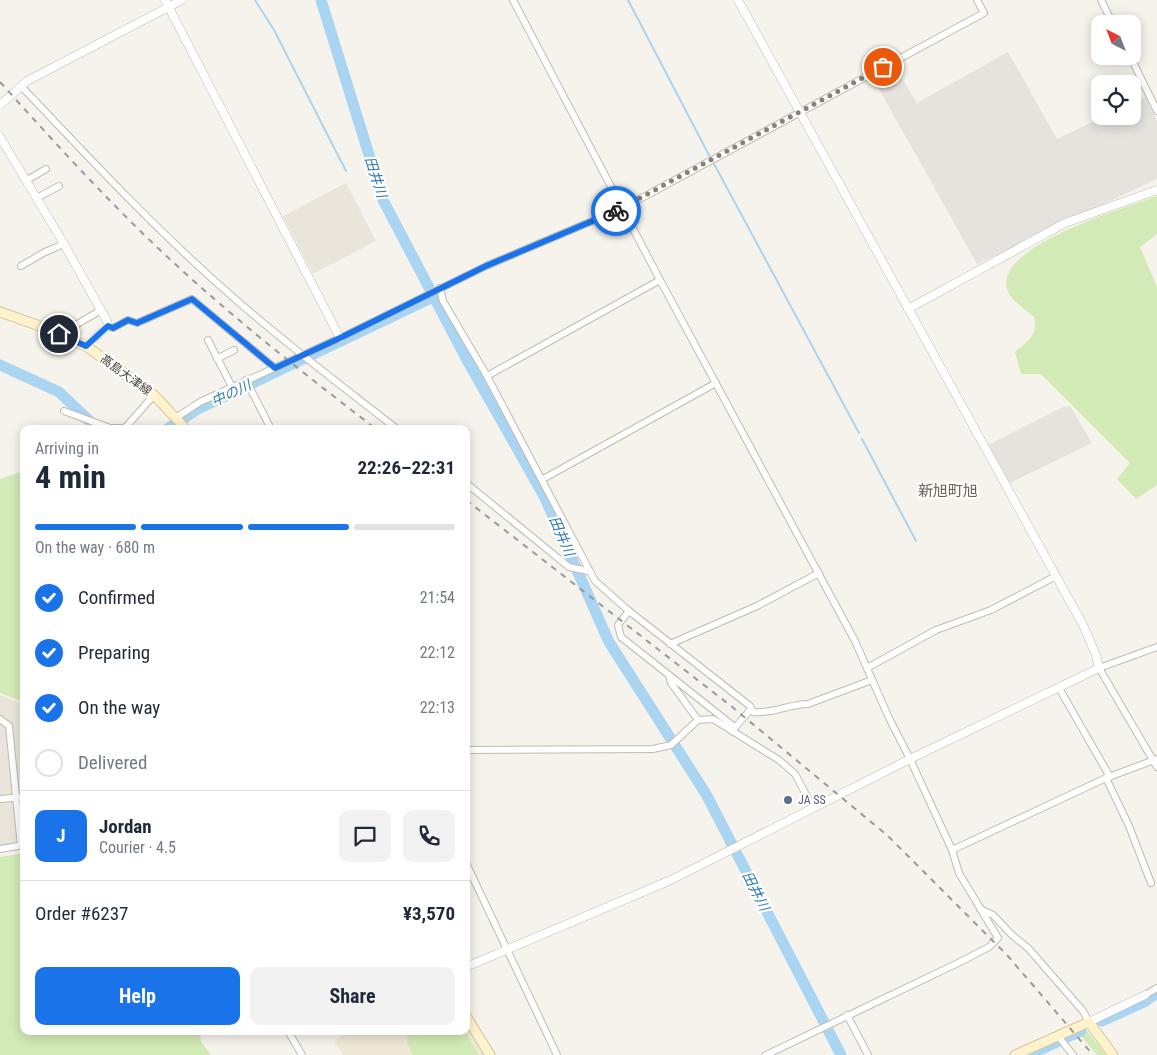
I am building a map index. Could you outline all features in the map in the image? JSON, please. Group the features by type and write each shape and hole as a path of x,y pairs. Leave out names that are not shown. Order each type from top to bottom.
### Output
{"main road":[{"name":"高島大津線","path":"0,312 65,336 86,346 154,394 181,421"},
{"path":"470,1022 490,1055"},
{"path":"1015,1055 1089,1022 1113,1055"}],"street":[{"path":"0,104 21,86 167,4 182,0"},
{"path":"513,0 660,280 855,641 952,850 959,873 998,938 988,948 766,1055"},
{"path":"738,0 1083,625 1096,655 1099,668 1155,759 1157,767"},
{"path":"181,421 200,402 340,338 486,266 623,208 984,13 977,0"},
{"path":"1101,0 1108,15"},
{"path":"167,4 340,338"},
{"path":"1134,65 1157,111"},
{"path":"21,86 140,212 234,298 302,356 392,425"},
{"path":"0,137 38,198 101,310 108,326 113,328 128,320 137,323 192,299 275,368"},
{"path":"27,180 46,169"},
{"path":"38,198 59,186"},
{"path":"908,309 1065,223 1157,190"},
{"path":"21,266 45,252 64,244"},
{"path":"487,376 660,280"},
{"path":"440,288 443,301 487,376 542,479 586,570 595,581 753,712 766,713 799,703 808,704 872,680"},
{"path":"65,336 81,320 101,310"},
{"path":"86,346 108,326"},
{"path":"208,340 232,387"},
{"path":"218,358 234,350"},
{"path":"246,380 269,425"},
{"path":"542,479 716,383"},
{"path":"128,425 154,394"},
{"path":"64,410 102,425"},
{"path":"470,486 573,567 586,570"},
{"path":"670,644 757,606 819,573"},
{"path":"867,668 936,630 991,610 1056,576"},
{"path":"629,611 618,625 621,637 732,725 732,731"},
{"path":"470,964 671,880 910,759 1099,668 1157,647"},
{"path":"669,675 671,683 698,720"},
{"path":"1058,688 1108,778 1129,826 1150,883"},
{"path":"732,731 751,709"},
{"path":"0,719 9,726 20,830"},
{"path":"470,750 634,750 671,745 698,720 713,719 779,760 795,774 813,808"},
{"path":"952,850 1108,778 1155,759"},
{"path":"0,799 20,798"},
{"path":"0,849 20,846"},
{"path":"470,871 557,1055"},
{"path":"979,908 993,916 1028,948 1083,1011 1089,1022 1111,1013 1157,988"},
{"path":"847,1015 868,1055"},
{"path":"290,1035 302,1055"},
{"path":"1058,1036 1073,1055"}],"shaded area":[{"path":"1008,52 1057,139 1091,123 1091,125 1141,125 1141,99 1145,97 1157,121 1157,179 977,264 874,80 895,67 917,103"},
{"path":"346,183 376,241 313,274 283,216"},
{"path":"1070,406 1092,443 1010,483 988,445 1063,407"},
{"path":"0,695 20,703 20,844 0,847"},
{"path":"470,1027 487,1055 343,1055 334,1041 342,1035 470,1035"}],"green space":[{"path":"1157,196 1157,234 1140,247 1157,287 1157,485 1136,499 1117,479 1130,463 1041,374 1021,374 1015,352 1031,337 1035,323 1034,317 1015,301 1007,289 1009,273 1021,258 1041,243 1093,219"},
{"path":"20,472 20,700 0,693 0,479"},
{"path":"20,854 20,1035 200,1035 201,1042 211,1055 0,1055 0,857"},
{"path":"1087,1031 1106,1055 1097,1055 1081,1036"},
{"path":"408,1035 467,1035 479,1055 413,1055 407,1043"}],"waterway":[{"path":"255,0 274,30 346,171"},
{"name":"田井川","path":"321,0 383,200 467,360 544,496 609,642 706,794 841,1055"},
{"path":"628,0 710,157"},
{"path":"713,162 859,433"},
{"name":"中の川","path":"173,425 198,409 433,297"},
{"name":"中の川","path":"0,365 59,392 94,425"},
{"path":"862,439 916,541"},
{"path":"1102,1021 1144,1002 1157,993"},
{"path":"1063,1039 1081,1031"},
{"path":"1028,1055 1057,1042"}],"railway":[{"path":"0,82 106,197 174,263 299,369 371,425"},
{"path":"470,503 731,706 888,836 1007,955 1093,1055"}],"way so far":[{"path":"616,211 883,67"}],"place":[{"name":"JA SS","path":"788,800"}],"district":[{"name":"新旭町旭","path":"948,491"}],"route":[{"path":"59,334 86,346 108,326 113,328 128,320 137,323 192,299 275,368 486,266 616,211"}]}
